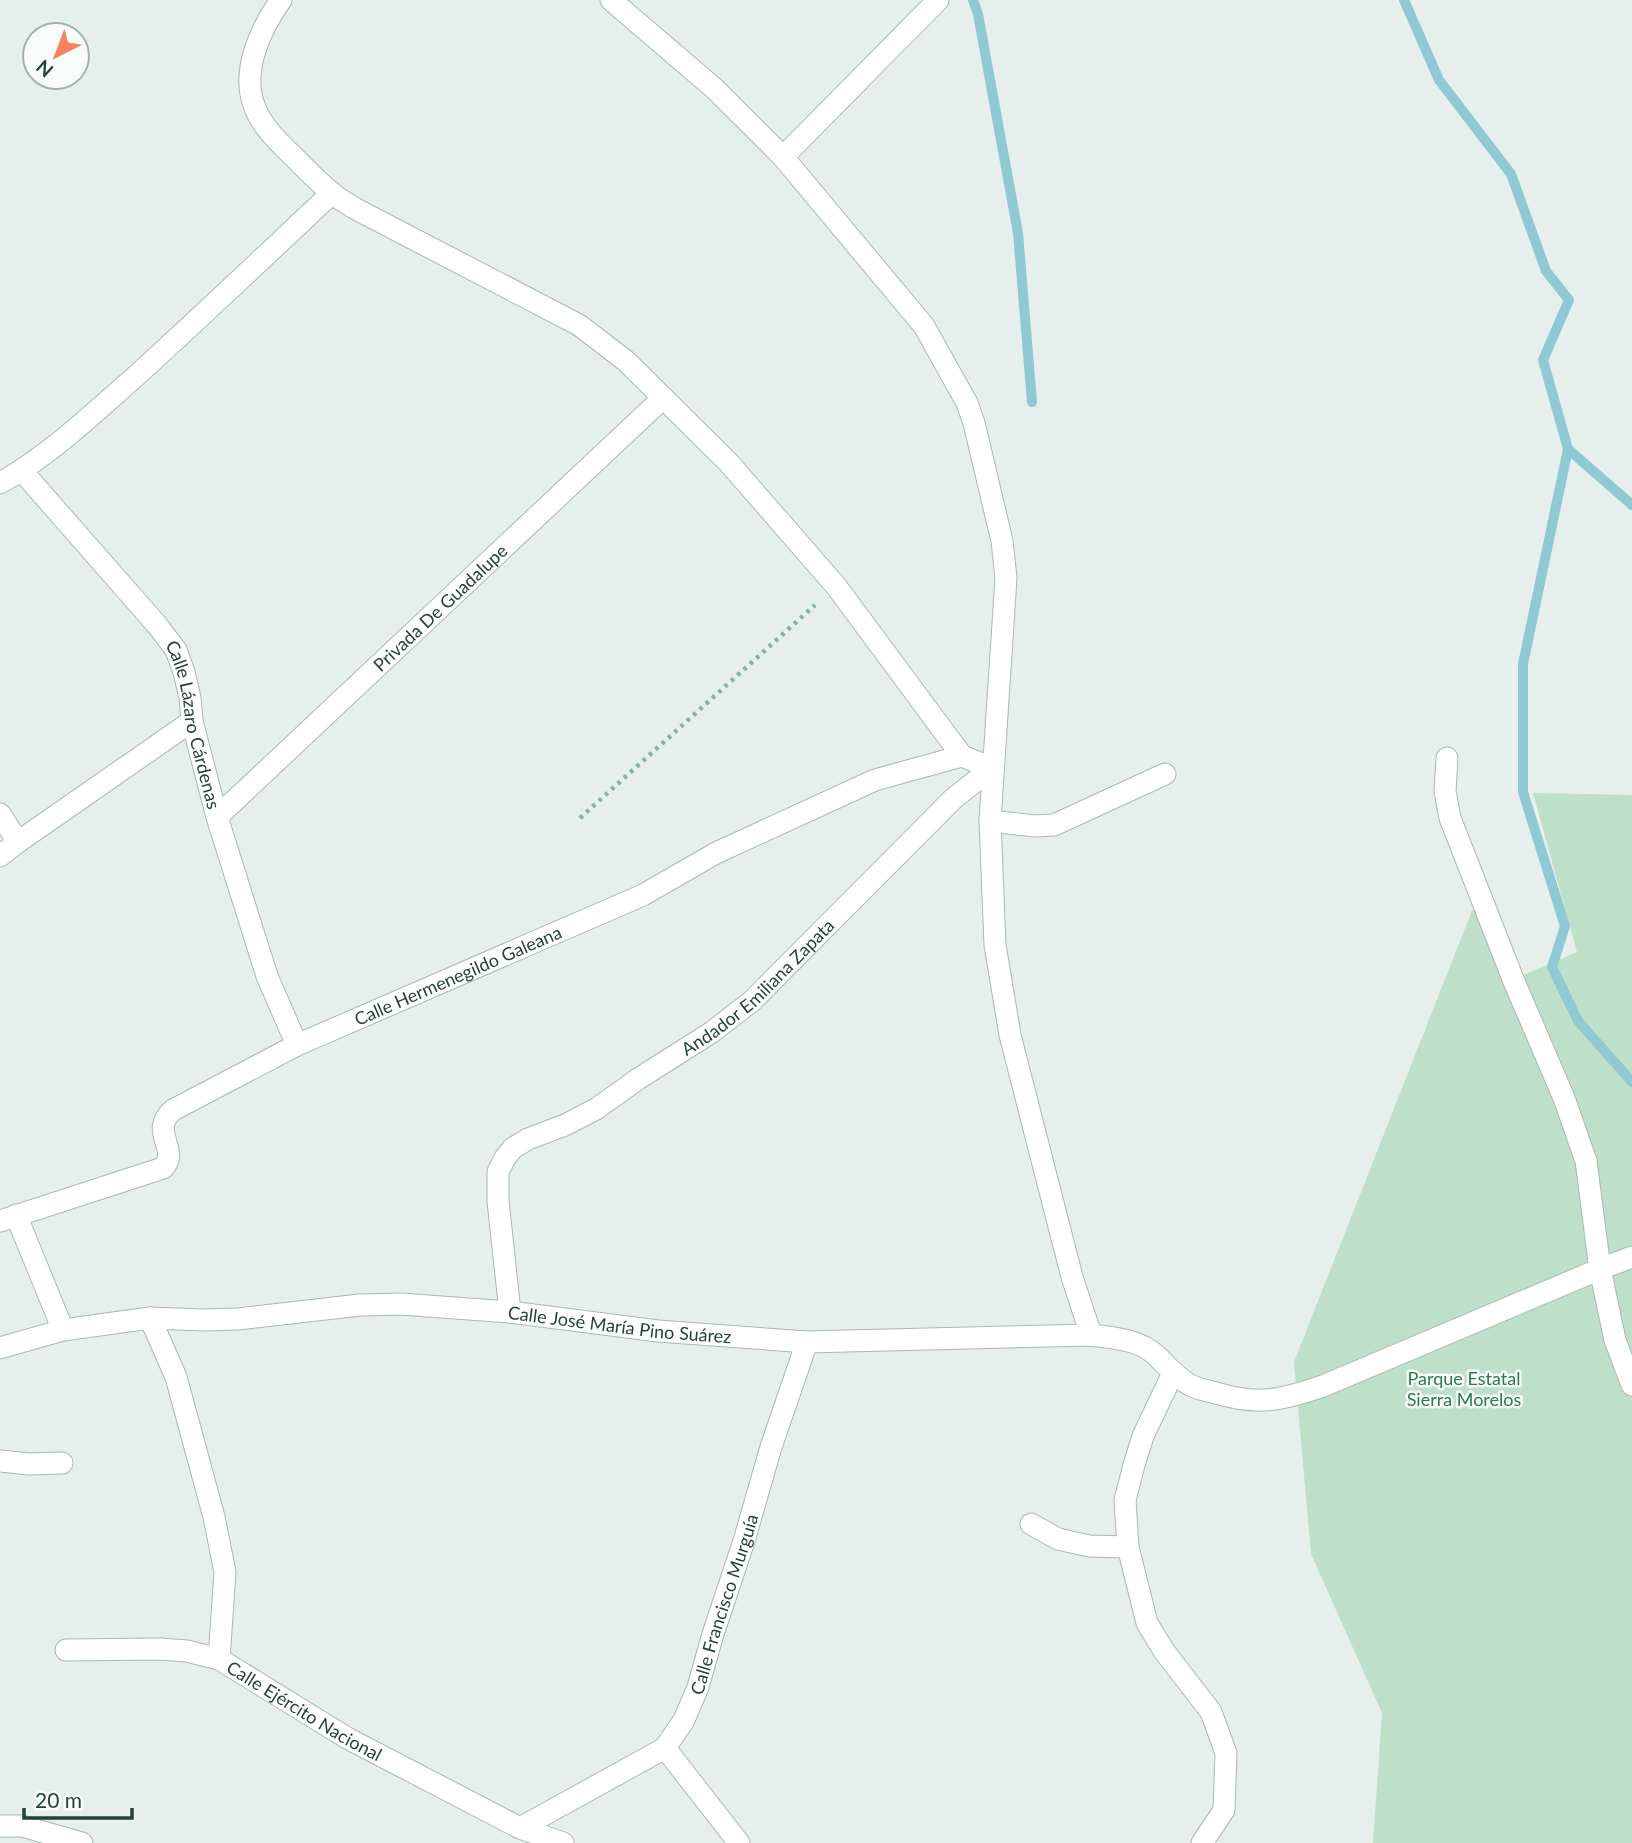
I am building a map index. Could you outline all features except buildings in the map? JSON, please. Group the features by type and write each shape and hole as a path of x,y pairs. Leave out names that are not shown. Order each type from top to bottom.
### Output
{"street":[{"path":"281,0 261,35 252,59 249,81 253,105 278,142 332,193 372,217 579,325 626,361 729,463 836,586 962,756 992,768"},
{"path":"611,0 715,89 783,157 924,326 952,373 971,413 1002,541 1006,578 990,821 995,945 1010,1035 1072,1277 1091,1335"},
{"path":"783,157 938,0"},
{"path":"0,483 22,471 98,410 332,193"},
{"name":"Privada De Guadalupe","path":"217,817 663,398"},
{"name":"Calle Lázaro Cárdenas","path":"22,471 176,650 187,685 192,721 217,817 267,976 297,1045"},
{"path":"0,856 192,721"},
{"name":"Calle Hermenegildo Galeana","path":"8,1218 163,1168 170,1157 162,1129 173,1110 297,1045 643,895 716,853 874,780 962,756"},
{"path":"1447,758 1445,791 1450,818 1508,967 1564,1098 1586,1161 1600,1269 1615,1340 1632,1385"},
{"name":"Andador Emiliana Zapata","path":"510,1312 498,1201 498,1172 513,1148 596,1110 638,1079 712,1032 751,1001 953,799 992,768"},
{"path":"990,821 1035,826 1054,825 1165,774"},
{"path":"0,814 18,842"},
{"path":"8,1218 63,1330"},
{"name":"Calle José María Pino Suárez","path":"0,1348 63,1330 150,1318 238,1319 374,1304 401,1304 510,1312 658,1331 807,1342 1091,1335 1141,1345 1172,1373 1192,1386 1229,1397 1257,1401 1286,1398 1323,1386 1632,1257"},
{"name":"Calle Ejército Nacional","path":"150,1318 176,1377 214,1517 225,1572 219,1659 347,1738 520,1828 563,1843"},
{"name":"Calle Francisco Murguía","path":"665,1748 684,1720 698,1687 771,1447 807,1342"},
{"path":"1172,1373 1143,1436 1125,1500 1128,1547 1147,1623 1164,1651 1211,1712 1226,1753 1224,1810 1202,1843"},
{"path":"0,1461 62,1463"},
{"path":"1031,1524 1058,1539 1078,1544 1128,1547"},
{"path":"66,1650 160,1649 187,1651 219,1659"},
{"path":"520,1828 665,1748 739,1843"},
{"path":"0,1826 22,1826 82,1843"}],"path":[{"path":"580,818 836,586"}],"green space":[{"name":"Parque Estatal Sierra Morelos","path":"1533,793 1632,795 1632,1843 1373,1843 1382,1713 1311,1554 1294,1362 1477,898 1514,979 1577,952"}],"waterway":[{"path":"973,0 978,14 1018,233 1032,402"},
{"path":"1404,0 1439,80 1511,174 1546,271 1569,300 1543,360 1568,449 1523,664 1523,792 1565,926 1552,967 1578,1021 1632,1082"},
{"path":"1568,449 1632,505"}]}
